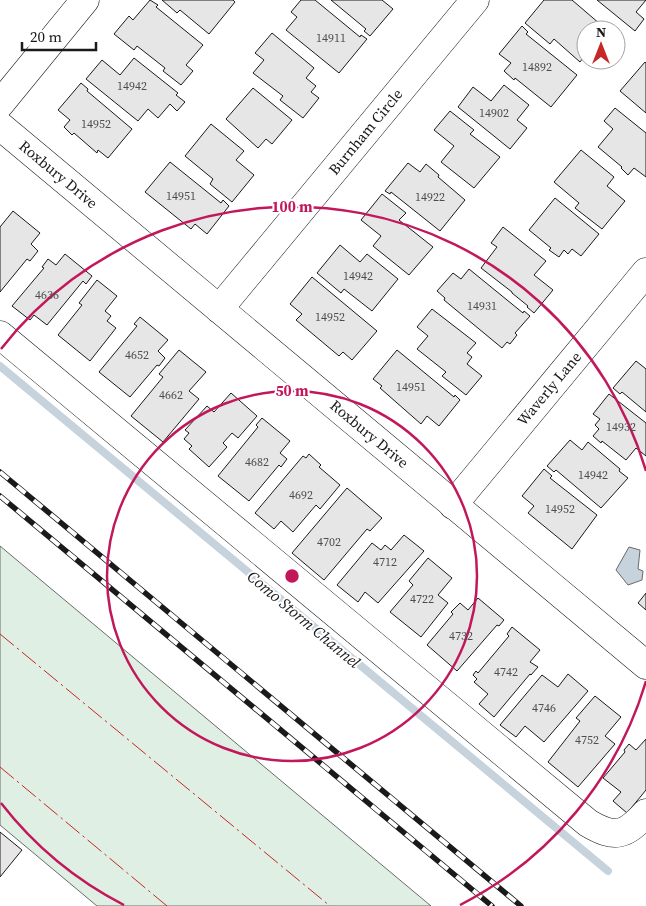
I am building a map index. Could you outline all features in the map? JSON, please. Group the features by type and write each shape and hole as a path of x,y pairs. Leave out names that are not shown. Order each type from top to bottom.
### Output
{"street":[{"path":"0,104 85,0"},
{"name":"Burnham Circle","path":"219,309 475,0"},
{"name":"Roxbury Drive","path":"0,126 646,665"},
{"name":"Waverly Lane","path":"453,505 646,272"},
{"path":"0,335 588,823 604,833 621,833 635,825 646,813"}],"green space":[{"path":"0,546 431,906 97,906 0,825"}],"shaded area":[{"path":"629,547 640,550 638,569 643,571 642,580 628,585 616,570"}],"building":[{"path":"150,0 203,45 186,65 193,71 181,85 163,71 165,68 137,46 134,50 114,34 129,16 133,20"},
{"path":"162,0 233,0 235,2 209,34 180,10 177,13"},
{"path":"301,0 315,0 360,37 361,35 367,39 339,73 286,30 297,17 291,12"},
{"path":"331,0 382,0 393,9 370,36 364,31 366,29"},
{"path":"544,0 572,0 595,20 576,20 576,58 554,39 550,44 525,23"},
{"path":"597,0 646,0 636,12 644,19 635,31 626,24 626,20 622,20"},
{"path":"522,26 528,32 526,34 577,75 551,107 504,71 511,63 499,54"},
{"path":"272,33 314,68 306,78 316,86 311,92 319,98 303,118 280,100 283,96 253,73 264,60 255,53"},
{"path":"134,58 178,93 176,95 185,102 177,111 170,104 158,118 148,109 138,121 86,79 102,60 120,75"},
{"path":"646,63 646,113 620,91"},
{"path":"81,83 88,89 87,91 132,129 108,158 98,150 97,153 64,127 70,120 58,110"},
{"path":"504,85 529,105 517,120 527,128 510,149 458,107 473,87 491,101"},
{"path":"253,88 292,120 272,144 266,139 258,148 226,119"},
{"path":"615,108 646,133 646,177 634,168 628,175 622,167 598,147 613,129 604,121"},
{"path":"450,111 474,130 470,134 500,157 474,188 441,162 454,146 434,130"},
{"path":"211,124 244,151 236,160 254,175 232,202 210,184 213,179 185,156"},
{"path":"581,150 614,177 607,186 625,201 602,229 575,208 579,203 554,182"},
{"path":"170,162 221,203 223,200 229,206 207,234 195,224 191,229 145,192"},
{"path":"408,163 420,172 426,164 465,200 440,231 391,192 390,194 385,191"},
{"path":"382,194 406,213 399,220 433,247 409,275 373,246 381,236 361,220"},
{"path":"555,198 599,234 581,256 572,249 568,254 564,250 559,257 529,230"},
{"path":"13,211 40,233 31,244 38,251 30,261 27,259 0,292 0,227"},
{"path":"503,227 546,261 534,275 553,290 534,313 512,292 481,268 497,247 491,243"},
{"path":"340,245 360,262 367,254 398,279 372,311 344,289 341,293 317,273"},
{"path":"65,254 92,276 86,284 83,281 47,325 34,315 30,320 12,306 44,268 42,267 48,259 56,265"},
{"path":"469,269 523,313 524,311 530,316 515,333 517,335 510,344 507,342 502,348 444,300 445,298 437,291 453,273 461,279"},
{"path":"312,277 377,331 352,360 343,352 339,356 296,320 302,314 290,304"},
{"path":"97,280 117,296 105,311 111,316 107,321 116,328 90,361 58,335 82,305 79,303"},
{"path":"432,309 476,343 467,353 472,357 467,364 482,376 466,395 442,376 446,372 417,349 428,336 417,327"},
{"path":"140,317 168,340 158,351 165,358 130,397 99,372 137,326 134,324"},
{"path":"179,350 206,372 189,391 199,399 163,442 131,416 163,377 159,374"},
{"path":"397,350 460,400 439,426 427,416 421,424 380,388 382,386 373,379"},
{"path":"636,361 646,369 646,412 622,392 620,394 613,388"},
{"path":"231,393 257,416 238,438 232,433 223,443 227,447 209,467 189,449 192,446 184,439 189,433 185,430 207,406 214,412"},
{"path":"609,394 646,423 646,456 636,448 626,460 593,436 599,429 595,425 600,419 593,414"},
{"path":"262,418 290,441 280,453 287,459 281,467 279,465 249,501 218,476 258,427 256,425"},
{"path":"570,440 582,450 588,442 628,478 601,508 556,470 554,472 547,466"},
{"path":"309,454 321,465 319,467 340,485 320,509 316,505 293,532 281,521 274,529 255,513 303,456 306,458"},
{"path":"544,469 552,476 550,478 597,515 572,549 528,513 534,506 522,496"},
{"path":"347,488 382,518 370,531 367,529 324,580 292,553"},
{"path":"404,535 424,551 378,603 365,592 358,602 337,585 372,543 381,550 385,545 391,550"},
{"path":"428,558 452,578 438,595 448,603 421,637 390,612 413,585 409,581"},
{"path":"646,593 646,610 638,603"},
{"path":"478,598 504,620 499,626 497,625 457,671 427,645 453,614 451,612 460,603 468,610"},
{"path":"512,627 540,650 530,662 538,667 494,717 479,704 488,694 474,682 477,679 473,675 476,671 478,673 509,636 507,634"},
{"path":"568,674 588,691 544,742 525,726 516,737 500,725 542,675 558,687"},
{"path":"595,696 621,717 605,736 615,744 578,787 548,762 580,721 576,718"},
{"path":"646,739 646,790 627,813 613,801 621,792 603,778 625,752 624,750 629,744 636,750"},
{"path":"0,832 22,850 0,877"}],"waterway":[{"name":"Como Storm Channel","path":"0,366 608,871"}],"railway":[{"path":"0,472 521,906"},
{"path":"0,496 492,906"}],"power":[{"path":"0,634 330,906"},
{"path":"0,767 167,906"}]}
